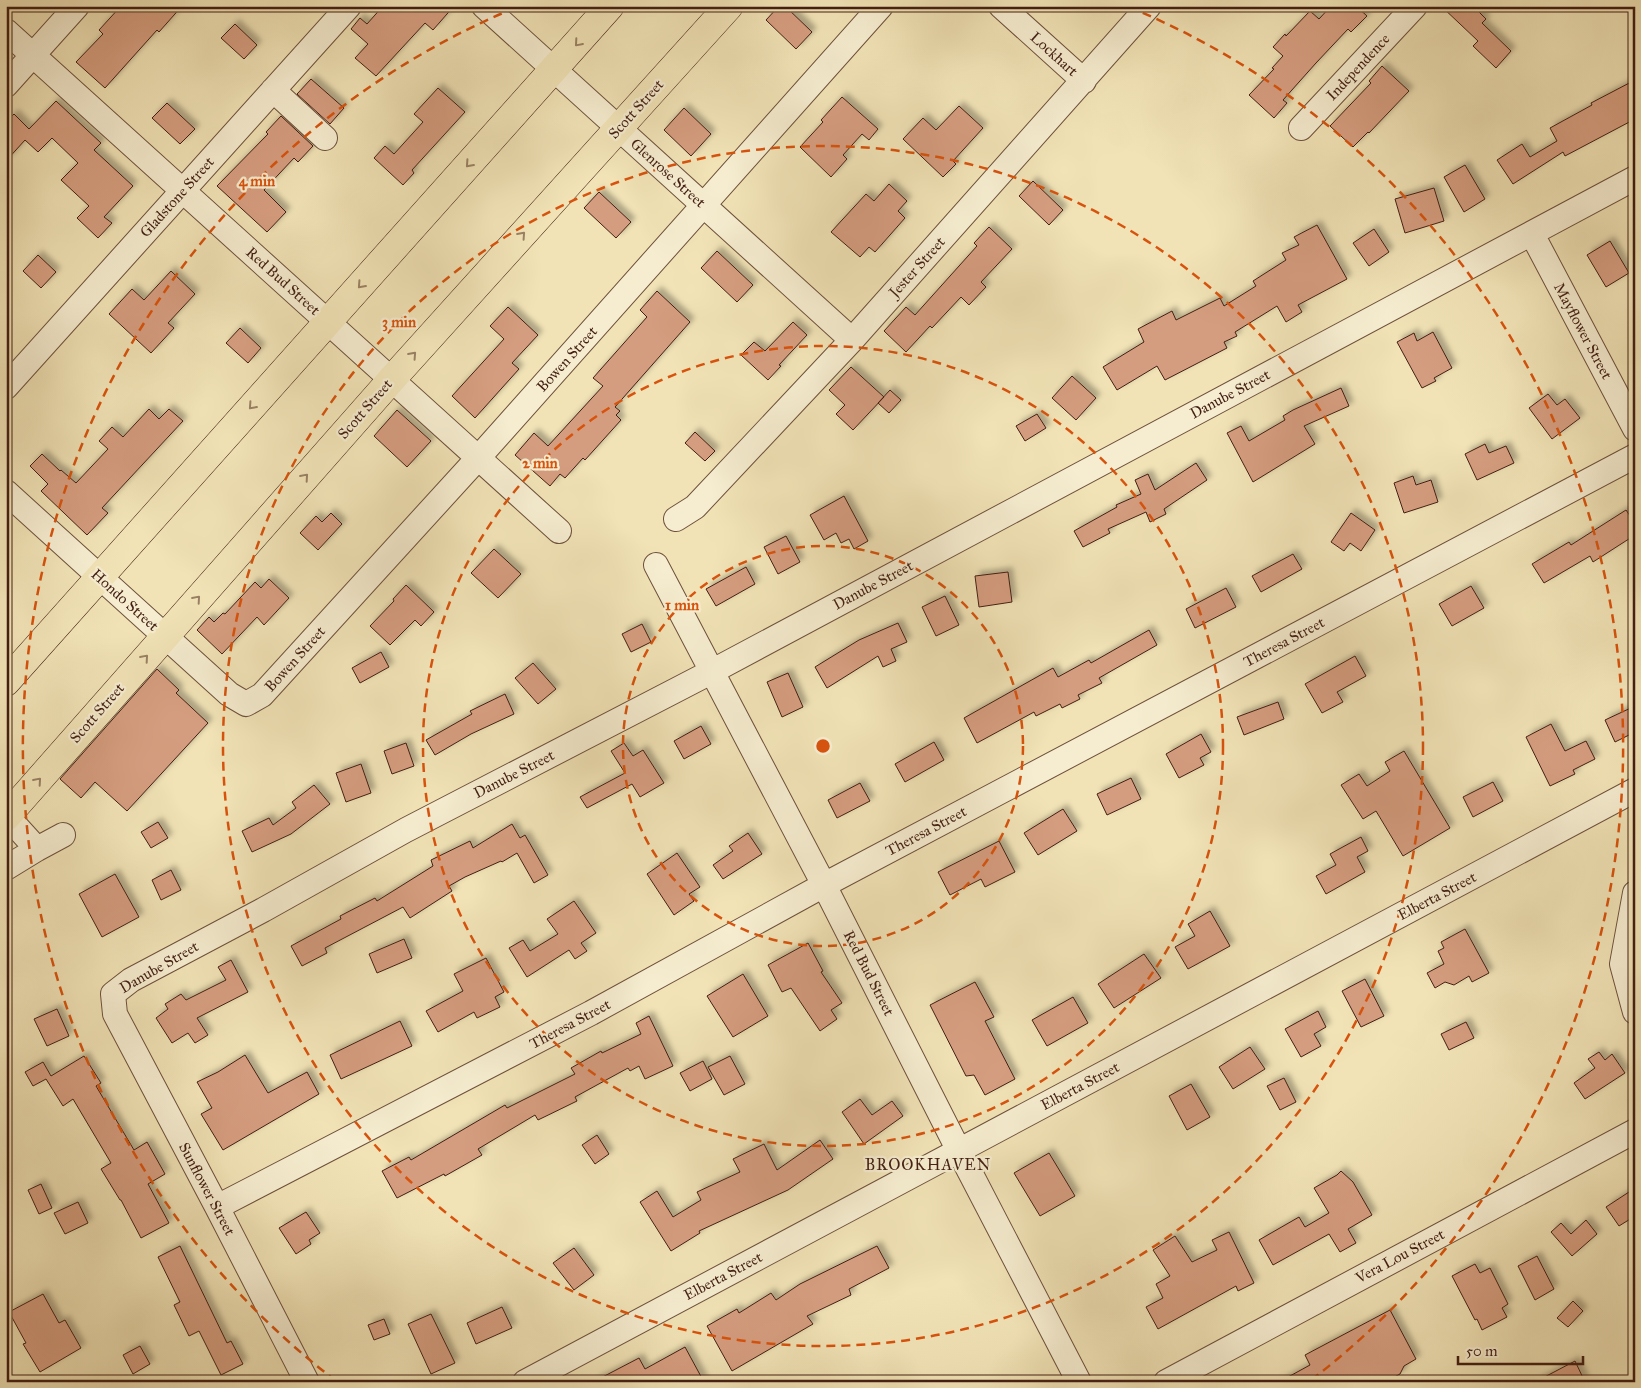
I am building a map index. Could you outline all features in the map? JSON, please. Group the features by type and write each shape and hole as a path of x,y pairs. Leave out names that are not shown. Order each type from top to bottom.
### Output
{"main road":[{"path":"6,682 610,6"},
{"name":"Scott Street","path":"7,817 392,379 729,6"}],"street":[{"path":"6,85 77,6"},
{"name":"Gladstone Street","path":"6,387 349,6"},
{"name":"Glenrose Street","path":"484,6 852,340"},
{"name":"Bowen Street","path":"246,704 262,695 704,206 881,6"},
{"name":"Lockhart","path":"1001,6 1084,81"},
{"name":"Jester Street","path":"676,519 696,507 852,340 1149,6"},
{"name":"Independence","path":"1301,128 1415,6"},
{"name":"Red Bud Street","path":"6,31 559,530"},
{"path":"273,90 325,138"},
{"name":"Danube Street","path":"113,994 130,980 263,910 406,830 711,672 1635,178"},
{"name":"Mayflower Street","path":"1532,234 1635,429"},
{"name":"Theresa Street","path":"217,1207 591,1013 824,885 1635,456"},
{"name":"Hondo Street","path":"6,492 229,694 246,704"},
{"name":"Red Bud Street","path":"656,565 824,885 1079,1382"},
{"name":"Elberta Street","path":"525,1382 1635,790"},
{"path":"7,817 38,849"},
{"path":"6,868 64,835"},
{"path":"1635,893 1622,964 1635,1012"},
{"name":"Sunflower Street","path":"113,994 115,1014 307,1382"},
{"name":"Vera Lou Street","path":"1166,1382 1635,1131"}],"building":[{"path":"121,6 182,6 159,32 157,30 105,88 76,62 103,34 99,30"},
{"path":"383,6 454,6 433,30 425,23 376,76 355,58 368,44 351,29 360,18 367,24"},
{"path":"779,6 785,6 812,32 796,49 766,20"},
{"path":"1331,6 1356,6 1367,16 1351,32 1348,29 1316,63 1283,100 1287,103 1274,118 1249,95 1274,69 1272,68 1283,56 1273,47 1310,11 1319,19"},
{"path":"1441,6 1473,6 1486,19 1482,23 1511,51 1496,68 1473,46 1478,41"},
{"path":"235,24 257,45 244,59 221,38"},
{"path":"1382,66 1409,91 1353,147 1330,126 1371,83 1369,81"},
{"path":"311,79 344,108 330,124 297,94"},
{"path":"1635,80 1635,119 1565,156 1563,152 1513,184 1497,160 1522,144 1530,157 1557,141 1550,128 1592,105 1591,103"},
{"path":"438,88 465,112 412,170 414,173 403,185 374,158 385,146 394,154 423,122 414,114"},
{"path":"842,97 878,129 869,140 862,134 843,155 847,159 831,177 800,147 823,122 821,120"},
{"path":"56,101 101,143 94,150 133,186 104,217 112,223 98,238 77,218 89,206 61,180 78,163 52,138 38,152 25,140 6,161 6,122 14,114 29,129"},
{"path":"167,103 195,129 180,144 152,118"},
{"path":"959,106 983,128 953,161 956,164 943,177 903,139 923,118 936,130"},
{"path":"684,108 711,134 691,156 664,130"},
{"path":"281,116 313,146 298,162 294,158 264,190 286,212 267,232 217,186 268,134 266,132"},
{"path":"1465,165 1485,199 1464,212 1444,177"},
{"path":"1033,181 1063,210 1049,225 1019,196"},
{"path":"889,184 907,201 898,211 905,218 875,252 869,247 860,257 831,232 866,194 874,201"},
{"path":"1434,188 1444,221 1405,233 1395,199"},
{"path":"599,192 631,222 616,238 584,208"},
{"path":"1317,225 1347,279 1298,305 1302,312 1286,322 1277,306 1235,332 1237,336 1224,342 1227,348 1165,380 1157,366 1117,390 1103,367 1144,342 1138,329 1172,311 1176,320 1220,298 1224,306 1256,286 1253,281 1286,260 1282,253 1299,245 1294,237"},
{"path":"989,227 1012,249 981,282 986,287 969,305 961,297 906,352 884,331 906,307 915,315 977,246 974,243"},
{"path":"1374,229 1389,252 1369,266 1353,243"},
{"path":"1610,241 1629,273 1606,287 1587,255"},
{"path":"717,251 753,285 737,302 701,268"},
{"path":"38,255 56,272 41,288 23,271"},
{"path":"171,271 195,294 168,323 174,328 151,353 109,314 132,289 144,300"},
{"path":"657,291 690,322 615,407 620,411 616,415 621,420 585,460 583,458 565,478 560,474 550,486 515,455 534,433 548,446 603,386 593,378 647,317 640,310"},
{"path":"508,307 538,335 512,363 519,369 475,418 452,396 504,339 490,326"},
{"path":"793,322 807,335 779,365 781,366 768,380 741,355 754,342 765,351"},
{"path":"240,328 261,348 248,363 226,343"},
{"path":"1433,332 1452,368 1434,378 1436,381 1422,388 1397,342 1414,333 1417,341"},
{"path":"851,367 884,397 853,430 836,414 845,405 829,390"},
{"path":"1072,376 1096,398 1076,420 1052,398"},
{"path":"1341,388 1349,406 1304,426 1315,444 1253,482 1227,433 1241,426 1249,441 1285,420 1283,416 1293,410"},
{"path":"890,390 901,400 889,413 878,403"},
{"path":"1548,394 1557,405 1565,399 1580,418 1552,439 1529,408"},
{"path":"149,409 159,419 169,409 183,421 102,508 108,513 87,535 41,491 48,484 30,466 42,454 76,483 108,449 99,441 112,427 123,437"},
{"path":"397,410 431,441 407,467 374,436"},
{"path":"1037,414 1046,428 1025,441 1016,426"},
{"path":"695,432 715,451 705,461 685,443"},
{"path":"1485,444 1489,453 1506,446 1514,463 1477,480 1465,454"},
{"path":"1196,463 1207,480 1164,509 1166,514 1150,522 1146,512 1108,529 1110,533 1083,547 1074,531 1117,507 1116,505 1141,494 1135,480 1148,474 1155,490"},
{"path":"1413,476 1416,485 1431,480 1438,502 1404,513 1394,483"},
{"path":"844,496 868,541 854,549 849,539 841,543 836,533 824,540 810,515"},
{"path":"1626,510 1635,523 1635,535 1593,562 1590,556 1544,583 1532,564 1569,542 1571,545"},
{"path":"331,513 342,524 318,550 300,533 316,516 322,522"},
{"path":"1351,513 1375,530 1361,551 1350,543 1344,551 1331,542"},
{"path":"786,536 800,562 778,574 764,547"},
{"path":"494,549 521,574 498,598 471,573"},
{"path":"1293,554 1302,569 1261,592 1252,576"},
{"path":"746,567 755,584 716,606 706,589"},
{"path":"1008,572 1012,602 979,607 975,576"},
{"path":"269,579 289,598 264,625 257,617 222,654 197,630 209,617 214,622 223,613 225,614 255,582 261,588"},
{"path":"406,585 434,612 421,626 415,620 390,645 370,626 394,601 393,599"},
{"path":"1471,586 1484,608 1452,626 1439,604"},
{"path":"1226,588 1236,607 1195,628 1186,609"},
{"path":"945,596 959,625 936,636 922,607"},
{"path":"898,623 907,642 891,649 896,661 883,667 878,656 827,688 815,667 859,640"},
{"path":"642,624 651,642 631,652 622,634"},
{"path":"1149,630 1157,645 1099,678 1102,683 1078,695 1080,699 1062,708 1060,704 1036,716 1034,712 977,743 964,718 1053,668 1058,677 1089,660 1091,663"},
{"path":"381,652 389,667 360,683 352,668"},
{"path":"1355,656 1366,676 1337,692 1343,702 1322,713 1305,684"},
{"path":"533,663 556,689 538,704 515,678"},
{"path":"157,669 179,690 176,693 208,723 127,811 95,782 81,798 60,779"},
{"path":"788,673 803,707 782,717 767,682"},
{"path":"505,694 514,714 471,734 435,755 426,740 472,714 470,711"},
{"path":"1278,702 1284,719 1244,735 1237,717"},
{"path":"1635,706 1635,732 1615,742 1605,720"},
{"path":"1551,724 1565,751 1586,741 1595,759 1573,770 1575,774 1550,786 1526,737"},
{"path":"701,726 711,744 684,759 674,741"},
{"path":"1201,734 1211,752 1200,758 1204,765 1179,778 1166,754"},
{"path":"934,742 944,760 905,782 895,764"},
{"path":"406,743 414,766 392,774 384,751"},
{"path":"624,743 633,756 643,750 664,783 640,797 632,784 587,808 580,797 625,773 611,751"},
{"path":"1404,751 1450,828 1403,856 1376,811 1363,819 1341,785 1359,774 1367,786 1390,771 1385,762"},
{"path":"361,764 371,793 346,802 336,773"},
{"path":"1131,778 1141,799 1107,815 1097,794"},
{"path":"1493,782 1503,801 1473,817 1463,797"},
{"path":"860,783 870,801 837,818 828,800"},
{"path":"314,785 330,804 291,834 252,852 242,831 269,818 273,825 296,808 292,802"},
{"path":"1063,809 1077,831 1038,855 1024,833"},
{"path":"158,822 168,838 151,848 141,832"},
{"path":"512,824 520,838 525,835 548,875 534,883 517,853 502,862 465,877 449,886 452,891 410,918 403,907 325,948 327,953 302,966 291,946 341,919 340,916 375,898 377,901 433,866 431,860 470,841 473,848"},
{"path":"748,833 762,854 723,879 713,865 733,851 729,846"},
{"path":"1361,837 1368,851 1357,857 1365,872 1326,894 1316,876 1336,865 1330,854"},
{"path":"999,841 1015,872 985,887 981,879 950,895 938,872"},
{"path":"677,853 700,887 689,894 694,901 674,915 647,874"},
{"path":"171,870 181,890 161,900 152,880"},
{"path":"115,874 139,917 102,937 79,894"},
{"path":"574,901 596,933 581,943 587,951 575,959 569,950 527,977 509,948 523,940 530,951 558,934 547,919"},
{"path":"1210,911 1230,946 1188,969 1175,947 1195,936 1188,924"},
{"path":"1465,929 1489,973 1472,982 1469,976 1454,985 1445,982 1435,988 1427,973 1444,964 1438,951 1444,948 1441,942"},
{"path":"404,939 412,958 377,973 369,954"},
{"path":"808,943 823,971 821,972 842,1003 831,1010 837,1019 820,1031 791,988 782,992 768,965"},
{"path":"1144,954 1161,978 1114,1008 1098,984"},
{"path":"486,958 504,992 495,997 500,1007 477,1018 474,1012 438,1032 426,1011 463,991 454,974"},
{"path":"231,960 248,992 197,1018 208,1035 195,1043 188,1033 172,1043 156,1018 168,1009 165,1004 181,994 186,1000 226,980 218,967"},
{"path":"743,974 768,1016 733,1037 707,996"},
{"path":"1365,979 1384,1016 1361,1027 1342,991"},
{"path":"975,982 994,1017 985,1021 1015,1079 985,1095 974,1075 966,1076 930,1005"},
{"path":"1073,997 1088,1023 1047,1046 1032,1020"},
{"path":"57,1009 69,1036 47,1046 34,1019"},
{"path":"1318,1011 1326,1027 1314,1034 1321,1046 1301,1057 1285,1029"},
{"path":"649,1016 673,1066 645,1079 639,1066 630,1071 628,1068 575,1097 577,1101 538,1120 535,1115 478,1149 482,1155 445,1176 444,1174 397,1198 382,1171 409,1157 411,1160 505,1105 507,1108 575,1074 571,1068 601,1051 602,1053 641,1034 636,1023"},
{"path":"400,1021 412,1046 341,1079 330,1055"},
{"path":"1466,1022 1474,1038 1449,1050 1441,1034"},
{"path":"1250,1047 1265,1069 1233,1089 1219,1067"},
{"path":"1599,1052 1605,1060 1612,1054 1625,1073 1585,1099 1574,1083 1595,1068 1588,1059"},
{"path":"245,1055 268,1093 307,1072 319,1094 223,1150 201,1114 212,1108 197,1082 218,1072"},
{"path":"84,1056 101,1083 96,1086 134,1150 147,1142 165,1174 148,1184 169,1223 141,1238 121,1200 101,1169 111,1163 73,1099 63,1106 46,1079 33,1086 25,1072 43,1062 51,1076"},
{"path":"730,1056 745,1084 724,1095 708,1067"},
{"path":"703,1061 712,1079 690,1091 680,1073"},
{"path":"1284,1078 1296,1102 1280,1110 1267,1086"},
{"path":"1191,1084 1210,1117 1187,1130 1169,1096"},
{"path":"860,1099 872,1115 892,1101 903,1116 864,1144 842,1112"},
{"path":"597,1135 609,1154 595,1164 582,1145"},
{"path":"820,1140 833,1159 788,1190 699,1231 700,1233 671,1251 640,1202 657,1191 673,1217 701,1200 697,1192 740,1172 733,1159 764,1144 777,1170"},
{"path":"1049,1153 1075,1196 1040,1216 1014,1173"},
{"path":"1341,1171 1353,1182 1372,1215 1348,1229 1356,1243 1340,1252 1329,1234 1273,1265 1259,1240 1299,1217 1305,1227 1329,1213 1314,1188"},
{"path":"41,1184 52,1208 39,1214 28,1190"},
{"path":"1629,1192 1635,1201 1635,1216 1619,1226 1606,1207"},
{"path":"78,1202 88,1223 65,1234 54,1213"},
{"path":"306,1212 320,1233 309,1240 311,1244 296,1254 279,1228"},
{"path":"1586,1220 1597,1234 1572,1256 1551,1232 1561,1223 1571,1234"},
{"path":"1229,1232 1254,1283 1238,1291 1236,1286 1158,1329 1146,1307 1163,1298 1156,1284 1170,1276 1153,1250 1175,1236 1192,1262 1217,1250 1212,1240"},
{"path":"180,1246 227,1343 231,1341 243,1364 221,1375 199,1331 189,1336 174,1305 180,1302 158,1257"},
{"path":"877,1246 889,1268 849,1289 851,1295 807,1316 813,1324 732,1371 707,1326 737,1309 739,1313 771,1293 776,1300 800,1284"},
{"path":"574,1248 594,1275 574,1290 553,1263"},
{"path":"1537,1256 1554,1289 1535,1300 1518,1266"},
{"path":"1475,1264 1480,1273 1490,1268 1508,1304 1502,1308 1507,1317 1482,1330 1452,1276"},
{"path":"43,1294 59,1323 65,1320 81,1348 40,1372 23,1344 26,1343 9,1312"},
{"path":"1573,1301 1583,1311 1568,1327 1557,1318"},
{"path":"502,1307 512,1328 476,1344 467,1323"},
{"path":"1390,1310 1416,1359 1404,1366 1400,1374 1385,1382 1279,1382 1310,1365 1305,1355"},
{"path":"431,1314 455,1363 431,1374 408,1324"},
{"path":"384,1319 390,1334 374,1340 368,1325"},
{"path":"140,1346 150,1364 133,1374 123,1355"},
{"path":"685,1347 704,1382 593,1382 639,1358 645,1369"},
{"path":"1575,1361 1585,1382 1535,1382"}],"district":[{"name":"BROOKHAVEN","path":"928,1164"}]}
